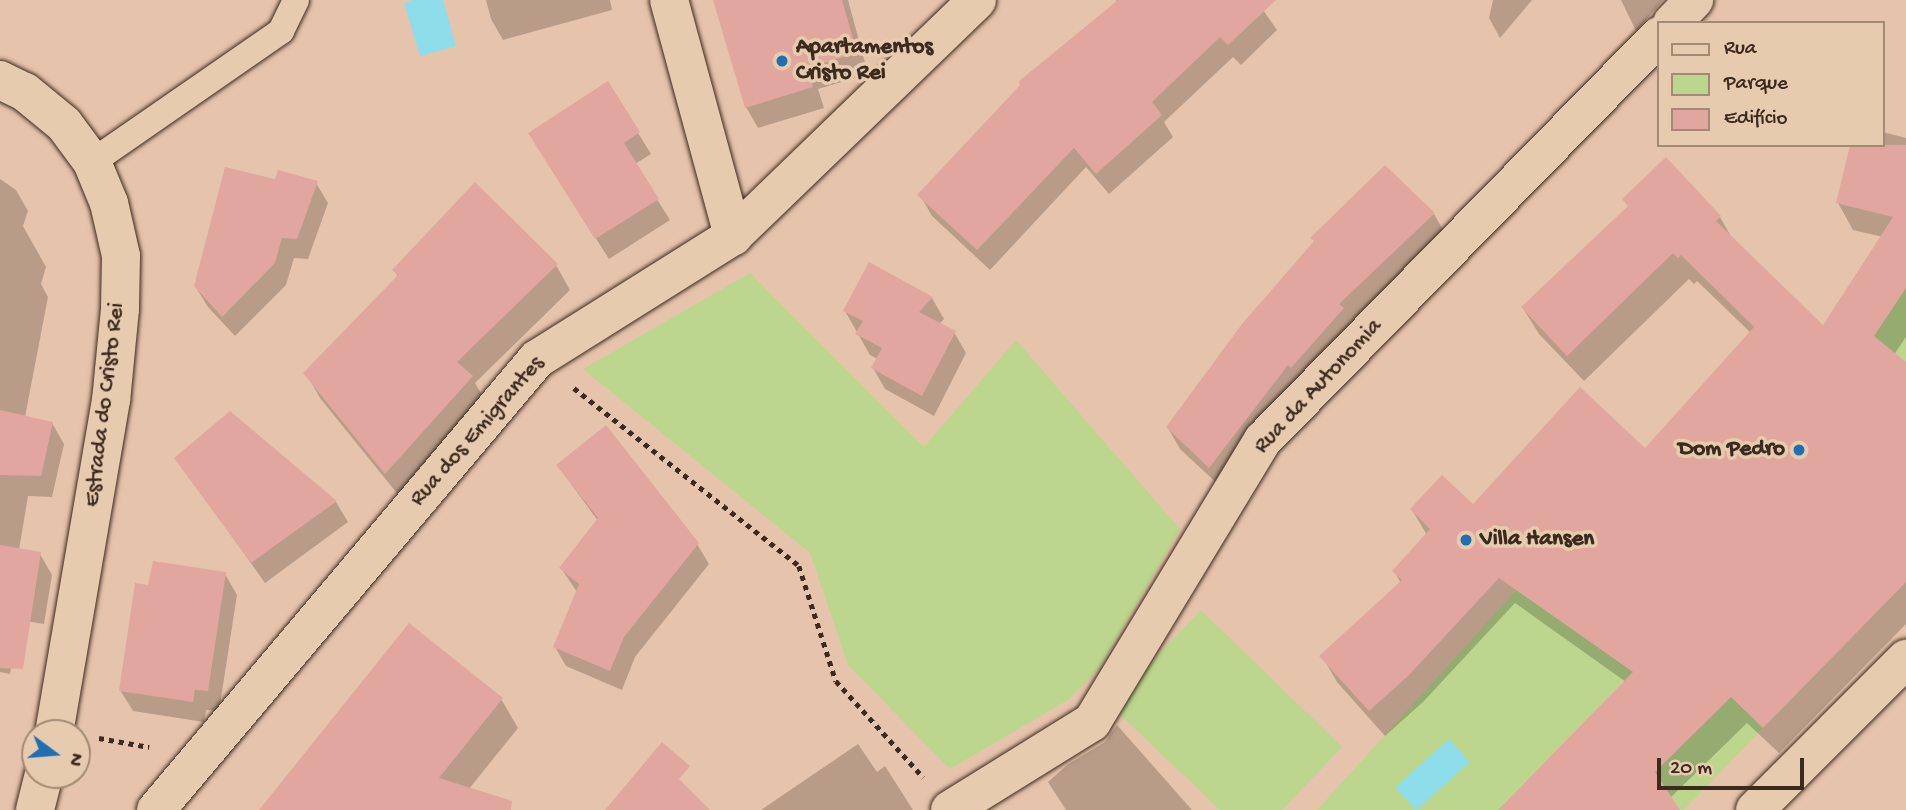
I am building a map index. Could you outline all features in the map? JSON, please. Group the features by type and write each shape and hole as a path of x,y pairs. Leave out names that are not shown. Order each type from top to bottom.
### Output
{"street":[{"path":"669,0 733,236"},
{"name":"Rua dos Emigrantes","path":"156,810 537,359 733,236 977,0"},
{"path":"1674,21 1694,0"},
{"name":"Rua da Autonomia","path":"951,810 1092,722 1263,440 1658,37"},
{"name":"Estrada do Cristo Rei","path":"0,80 25,92 64,124 92,162 109,203 121,256 120,309 111,400 56,719"},
{"path":"1755,810 1906,659"},
{"path":"35,810 40,789"}],"lane":[{"path":"92,162 281,31 296,0"}],"path":[{"path":"568,383 799,566 836,681 951,810"},
{"path":"95,738 158,748"}],"green space":[{"path":"1906,272 1906,362 1857,322"},
{"path":"750,273 924,447 1016,340 1180,529 1097,672 1068,700 950,769 848,665 810,553 583,369"},
{"path":"1561,541 1661,643 1498,810 1317,810"},
{"path":"1201,610 1342,747 1282,810 1220,810 1110,705"},
{"path":"1731,697 1763,728 1684,810 1664,810 1674,800 1655,772"}],"water":[{"path":"413,0 443,0 456,46 420,56 404,3"},
{"path":"1449,739 1470,762 1416,810 1395,787"}],"building":[{"name":"Apartamentos Cristo Rei","path":"713,0 842,0 857,53 807,68 813,87 745,108"},
{"path":"1118,0 1276,0 1228,45 1220,37 1152,102 1162,115 1096,174 1074,148 977,250 917,195 1020,85 1018,82"},
{"path":"608,81 640,132 624,143 659,199 595,239 528,133"},
{"path":"1906,145 1906,288 1874,336 1906,362 1906,582 1763,728 1731,697 1655,772 1680,810 1498,810 1633,672 1499,578 1408,676 1369,711 1319,656 1402,580 1392,571 1430,529 1410,509 1442,475 1473,504 1580,387 1645,448 1754,327 1681,255 1678,258 1673,253 1567,356 1521,307 1628,206 1622,199 1666,157 1721,216 1716,221 1823,325 1893,217 1836,203 1850,147"},
{"path":"1385,165 1435,213 1339,304 1344,308 1291,368 1288,365 1209,468 1166,427 1242,324 1314,241 1310,238"},
{"path":"225,167 275,179 278,170 318,181 297,239 282,238 275,263 222,317 194,286"},
{"path":"475,182 558,264 457,362 473,376 385,474 303,373 398,275 392,270"},
{"path":"869,262 933,297 919,312 956,331 922,396 871,368 882,348 855,334 863,321 843,311"},
{"path":"0,410 53,422 41,476 0,475"},
{"path":"230,411 337,501 251,563 174,458"},
{"path":"606,425 699,543 624,637 610,671 553,647 579,584 559,568 598,518 556,465"},
{"path":"0,545 41,552 23,669 0,668"},
{"path":"153,561 226,572 208,691 195,690 193,702 119,691 135,583 148,585"},
{"path":"409,623 503,698 439,778 512,801 511,810 259,810"},
{"path":"662,742 690,766 679,779 710,810 605,810"}],"place":[{"name":"Apartamentos Cristo Rei","path":"782,61"},
{"name":"Dom Pedro","path":"1799,450"},
{"name":"Villa Hansen","path":"1466,540"}]}
